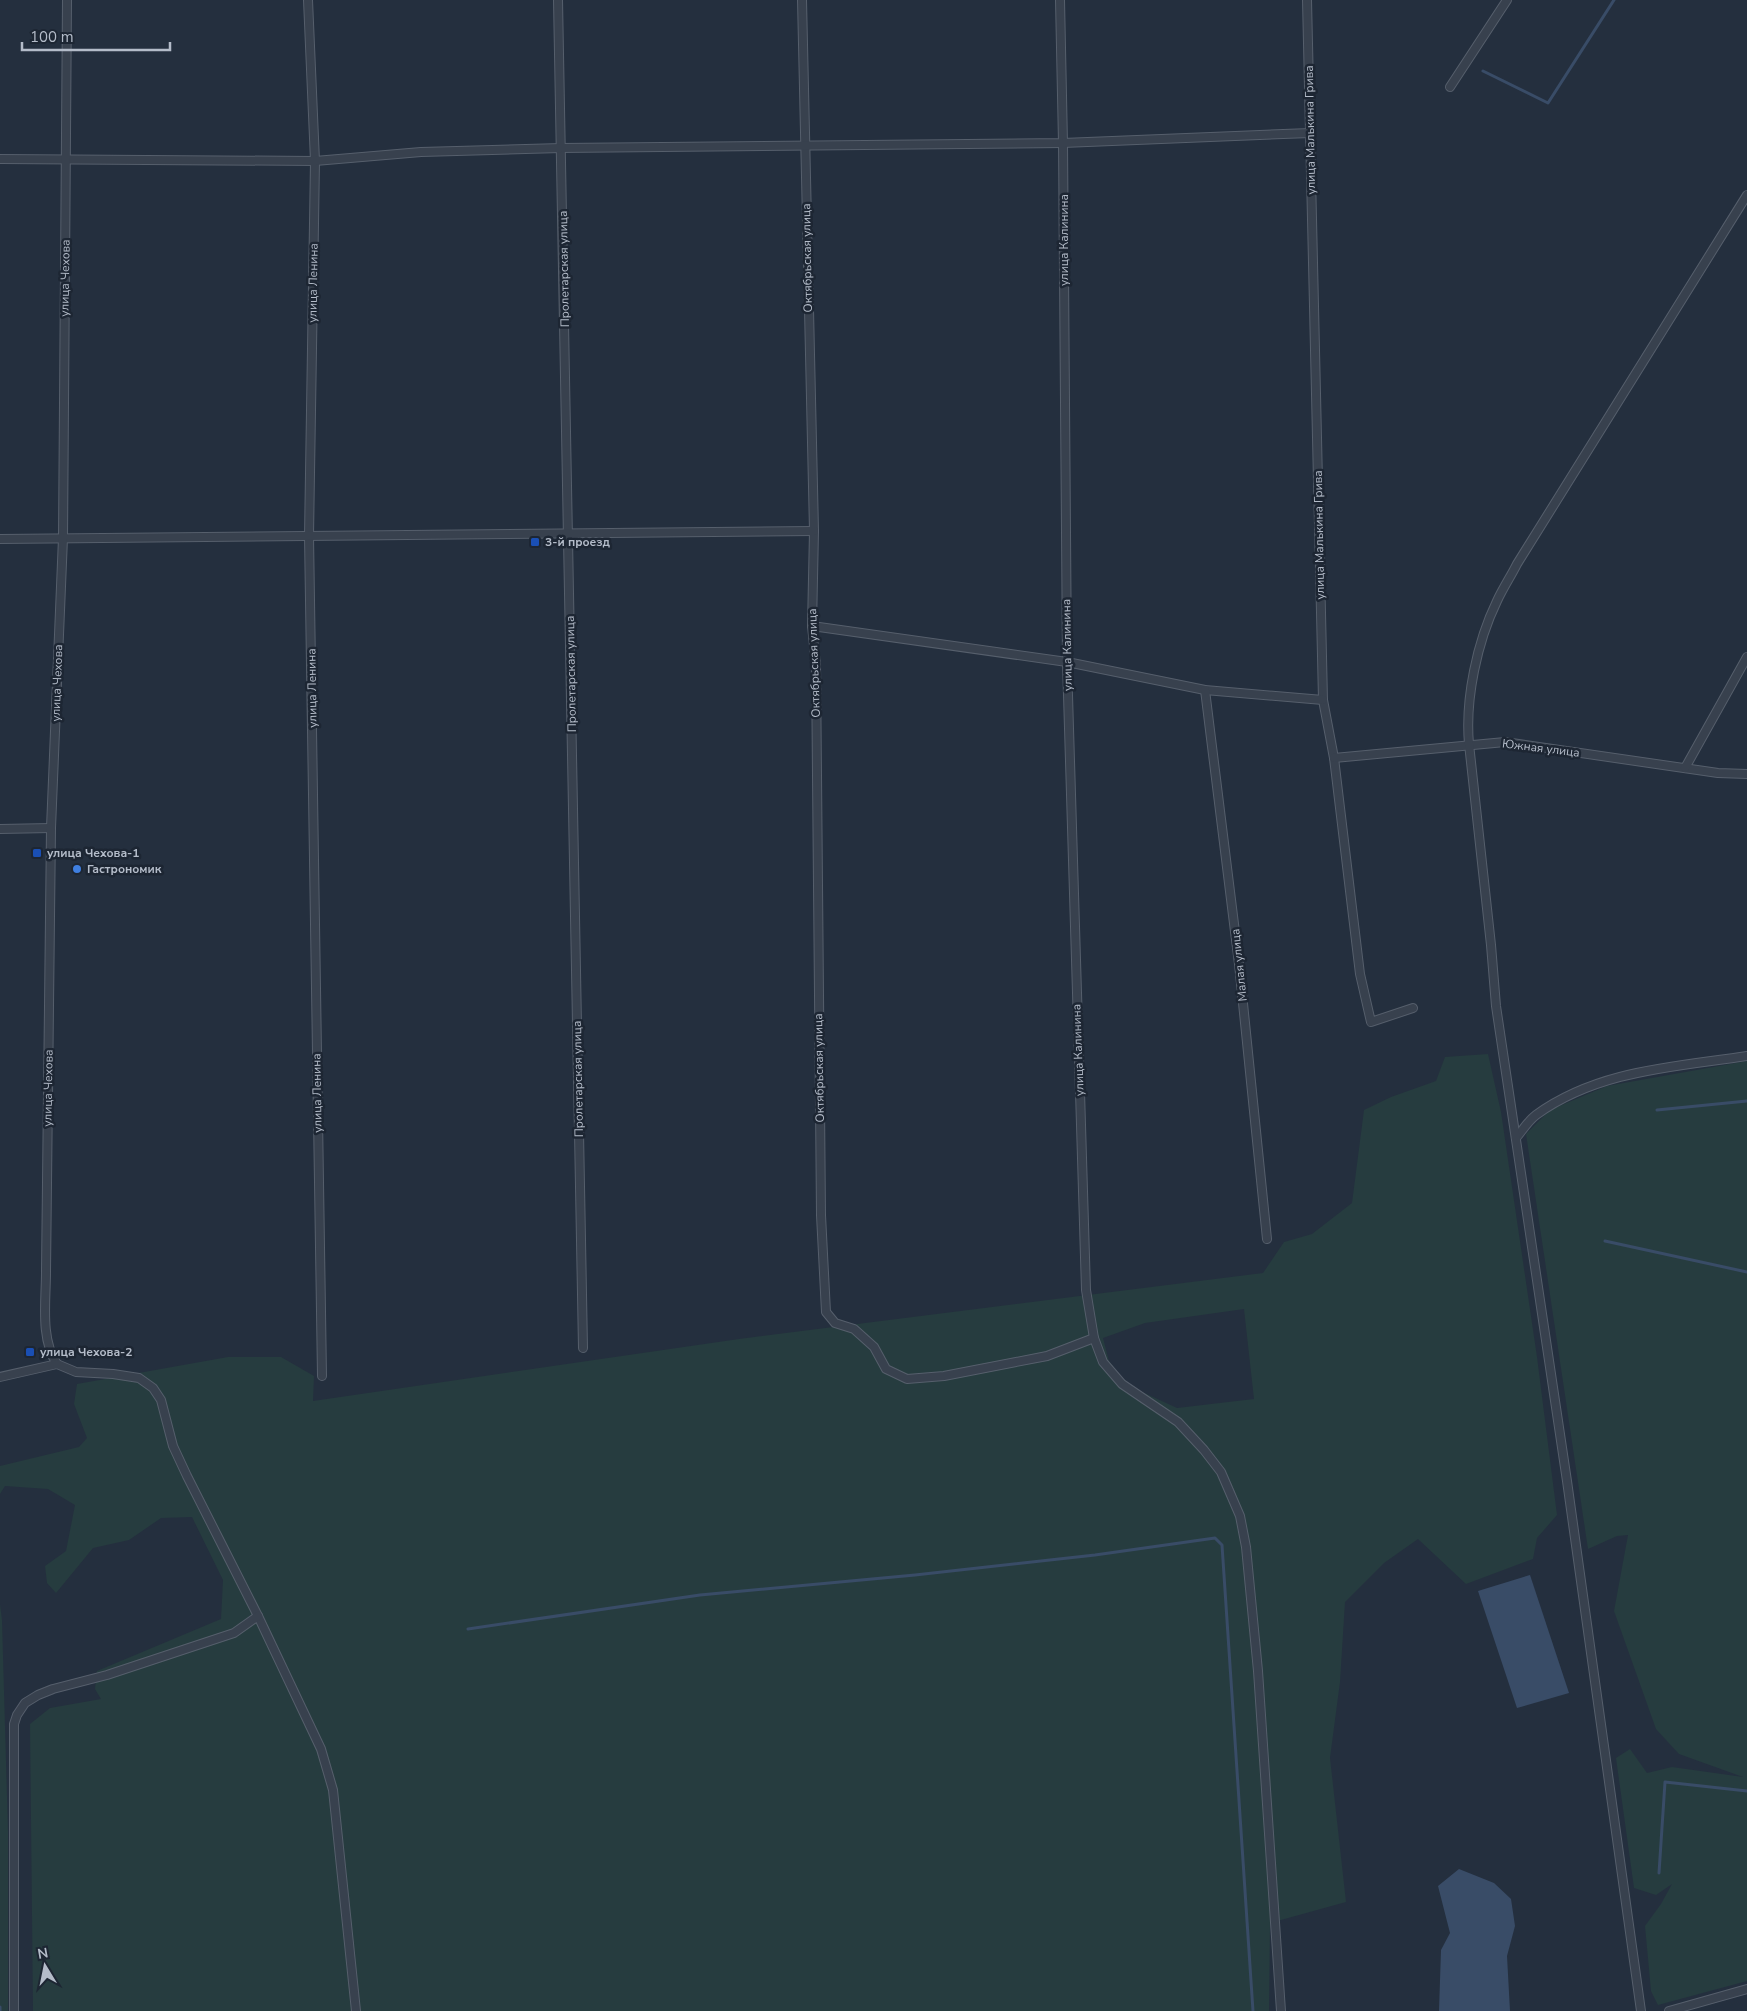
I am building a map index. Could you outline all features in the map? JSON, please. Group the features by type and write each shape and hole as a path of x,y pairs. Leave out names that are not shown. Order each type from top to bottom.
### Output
{"street":[{"name":"улица Чехова","path":"57,1364 51,1355 46,1340 46,1272 51,828 63,538 67,0"},
{"name":"улица Ленина","path":"308,0 315,161 309,536 322,1376"},
{"name":"Пролетарская улица","path":"558,0 583,1348"},
{"name":"Октябрьская улица","path":"802,0 814,531 812,626 816,664 822,1243 826,1312 835,1323 854,1330 874,1347 886,1369 907,1378 944,1376 1047,1356 1094,1338"},
{"name":"улица Калинина","path":"1060,0 1067,662 1086,1290 1094,1338 1103,1362 1122,1384 1178,1422 1204,1450 1221,1472 1240,1516 1246,1547 1258,1671 1281,2011"},
{"name":"улица Малькина Грива","path":"1307,0 1322,700 1334,758 1360,974 1371,1022 1413,1008"},
{"path":"1450,87 1507,0"},
{"path":"0,159 315,161 421,152 561,148 1063,143 1310,133"},
{"path":"1641,2011 1567,1481 1496,1006 1492,945 1469,744 1472,682 1485,630 1496,602 1747,195"},
{"path":"0,539 814,531"},
{"path":"812,626 1067,662 1205,690 1322,700"},
{"path":"1685,768 1747,657"},
{"name":"Малая улица","path":"1205,690 1239,964 1266,1239"},
{"name":"Южная улица","path":"1334,758 1505,742 1718,773 1747,774"},
{"path":"0,828 51,828"},
{"path":"1516,1138 1535,1116 1585,1087 1639,1071 1747,1056"},
{"path":"0,1376 57,1364 76,1372 113,1374 139,1378 153,1388 161,1400 173,1446 258,1616 321,1749 333,1790 356,2011"},
{"path":"14,2011 14,1724 17,1715 25,1703 45,1692 107,1675 234,1633 258,1616"},
{"path":"1669,2011 1747,1990"}],"green space":[{"path":"1488,1054 1501,1112 1537,1357 1557,1515 1537,1538 1533,1559 1466,1584 1418,1539 1384,1563 1345,1602 1340,1682 1330,1758 1346,1902 1270,1923 1269,2011 33,2011 30,1724 50,1708 101,1699 95,1689 97,1671 221,1619 223,1580 192,1517 161,1518 129,1540 93,1548 56,1593 47,1583 45,1566 66,1551 75,1505 48,1489 5,1486 0,1494 0,1466 79,1447 87,1438 74,1404 77,1384 228,1357 281,1357 314,1376 313,1401 739,1339 1263,1273 1284,1242 1312,1234 1352,1203 1364,1110 1391,1097 1436,1081 1445,1057","holes":["1244,1309 1254,1399 1177,1408 1127,1385 1109,1361 1103,1338 1145,1323"]},
{"path":"1747,1061 1747,1981 1658,2005 1651,1991 1645,1926 1661,1904 1672,1884 1656,1895 1634,1888 1616,1758 1630,1749 1647,1773 1672,1767 1743,1777 1679,1754 1656,1729 1614,1611 1628,1535 1617,1536 1588,1549 1526,1134 1550,1110 1607,1086"},
{"path":"0,1604 8,1832 8,2011 0,2011"}],"water":[{"path":"1530,1575 1569,1693 1517,1708 1478,1591"},
{"path":"1459,1869 1494,1883 1511,1899 1515,1926 1507,1956 1510,2011 1439,2011 1441,1950 1450,1933 1438,1886"}],"waterway":[{"path":"1483,71 1548,103 1614,0"},
{"path":"1657,1110 1747,1101"},
{"path":"1605,1241 1747,1272"},
{"path":"468,1629 700,1595 915,1575 1095,1555 1215,1538 1222,1545 1253,2011"},
{"path":"1659,1873 1665,1782 1747,1791"}],"place":[{"name":"3-й проезд","path":"535,542"},
{"name":"улица Чехова-1","path":"37,853"},
{"name":"Гастрономик","path":"77,869"},
{"name":"улица Чехова-2","path":"30,1352"}]}
